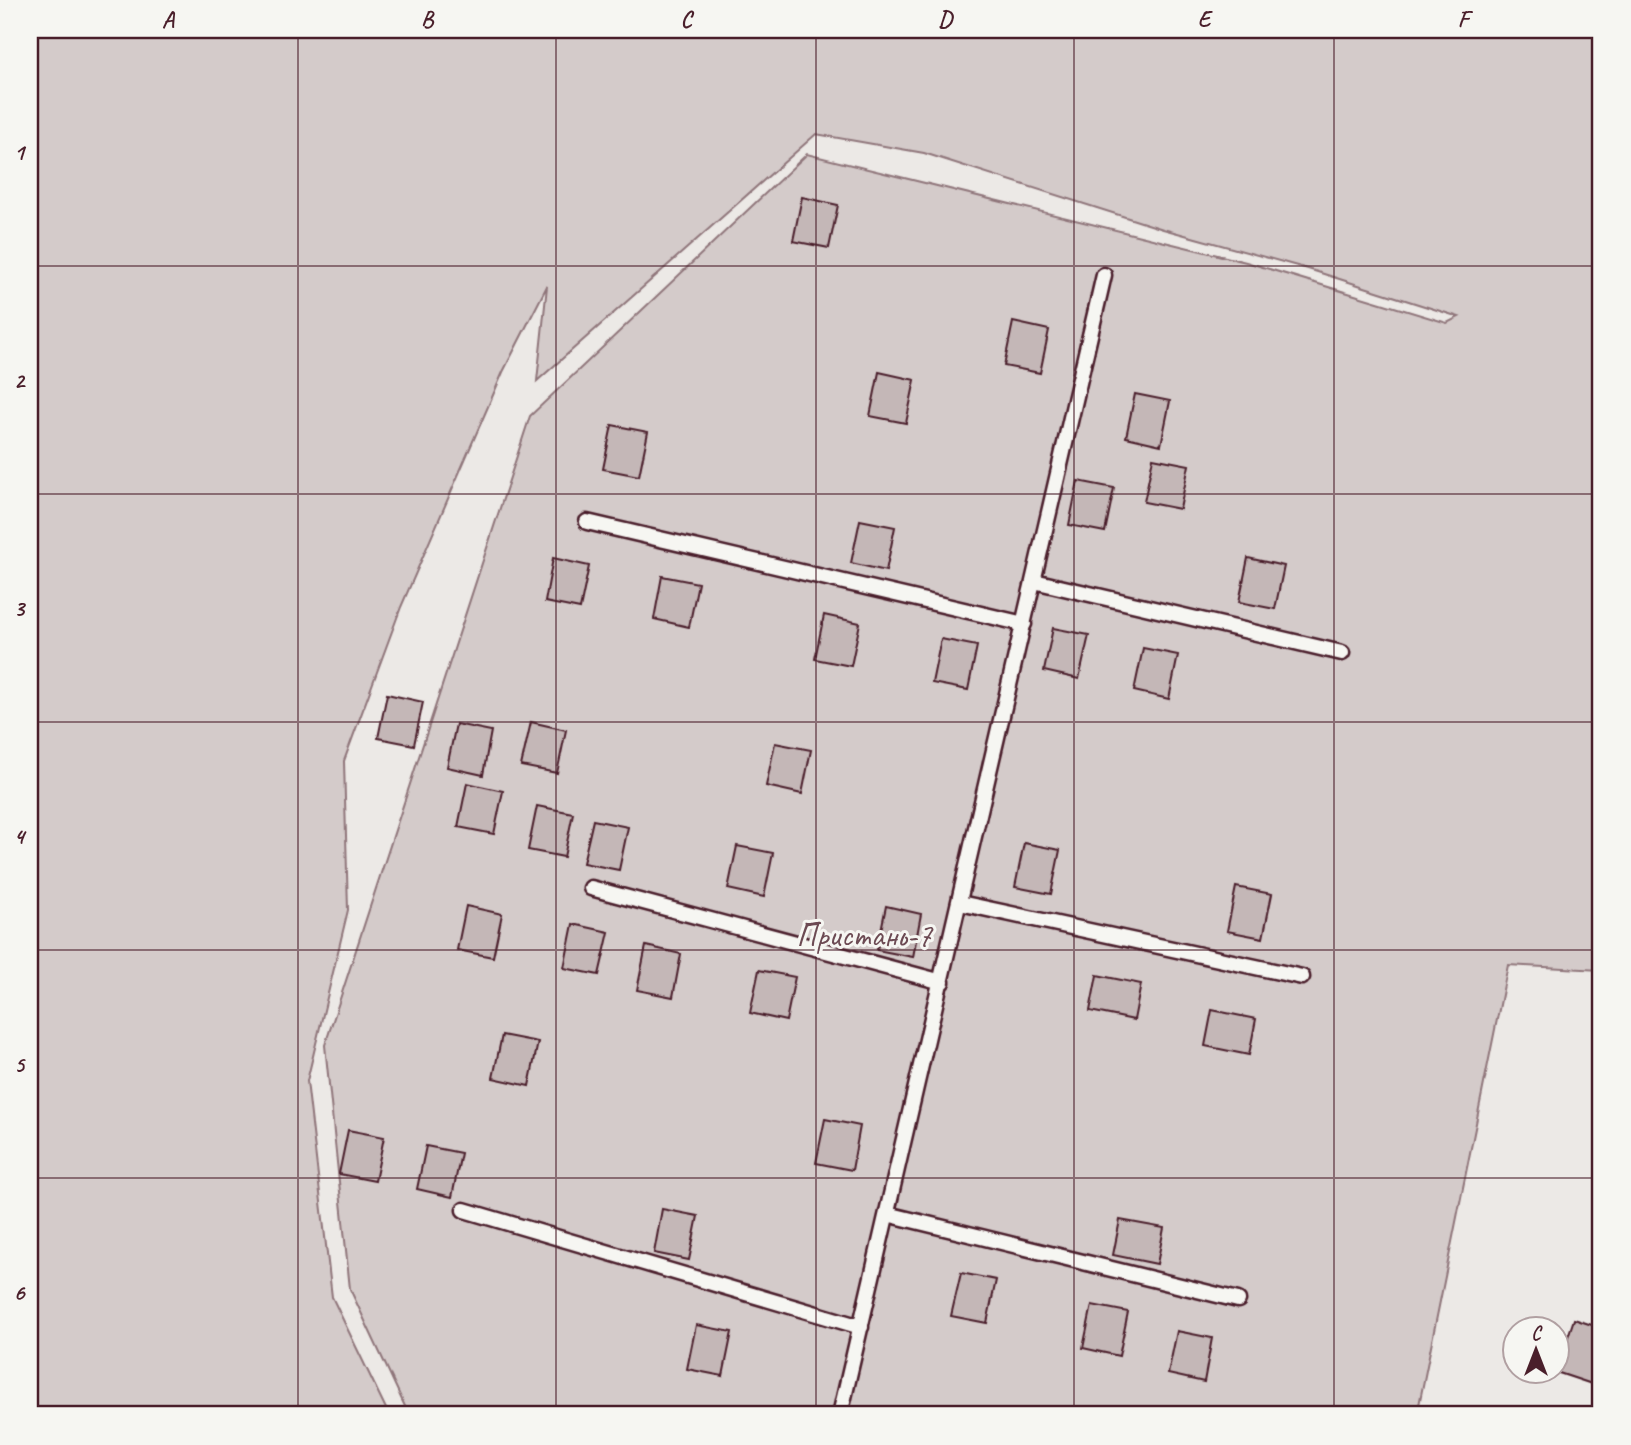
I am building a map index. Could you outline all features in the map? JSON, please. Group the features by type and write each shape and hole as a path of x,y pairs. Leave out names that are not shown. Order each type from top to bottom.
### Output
{"lane":[{"path":"840,1415 1104,275"},
{"path":"587,522 1024,624"},
{"path":"1034,581 1342,653"},
{"path":"591,888 942,982"},
{"path":"960,903 1302,977"},
{"path":"464,1210 861,1327"},
{"path":"887,1214 1238,1300"}],"green space":[{"name":"Пристань-7","path":"30,30 1601,30 1601,970 1508,965 1417,1415 409,1415 350,1289 325,1045 530,416 807,154 1246,262 1447,323 1459,317 1308,269 1163,229 924,153 816,134 537,381 547,286 503,372 401,607 344,761 348,910 307,1081 332,1297 389,1415 30,1415"}],"building":[{"path":"802,197 838,205 829,248 793,241"},
{"path":"1013,322 1049,330 1040,373 1004,366"},
{"path":"879,372 915,380 906,423 870,416"},
{"path":"1135,394 1170,401 1161,445 1126,437"},
{"path":"612,425 648,432 639,476 603,469"},
{"path":"1153,458 1189,465 1180,509 1144,502"},
{"path":"1078,481 1114,488 1105,532 1069,525"},
{"path":"860,520 895,527 886,571 851,563"},
{"path":"553,558 589,566 580,609 545,602"},
{"path":"1248,558 1284,566 1275,609 1239,602"},
{"path":"662,576 698,583 689,627 654,619"},
{"path":"824,615 860,623 851,666 815,659"},
{"path":"1053,628 1089,635 1079,679 1044,671"},
{"path":"941,639 977,646 968,690 932,683"},
{"path":"1143,648 1178,655 1169,699 1134,691"},
{"path":"387,694 423,702 414,745 378,738"},
{"path":"531,722 566,730 557,773 521,766"},
{"path":"456,724 491,731 483,775 447,767"},
{"path":"775,743 811,750 802,794 766,786"},
{"path":"467,783 503,791 494,834 458,827"},
{"path":"537,806 573,813 564,857 528,850"},
{"path":"593,820 628,827 619,870 583,863"},
{"path":"1024,843 1060,850 1051,894 1015,887"},
{"path":"737,846 773,853 764,897 728,889"},
{"path":"1236,887 1272,894 1263,938 1227,931"},
{"path":"466,906 502,914 493,957 457,950"},
{"path":"886,906 921,914 913,957 877,950"},
{"path":"573,924 609,932 599,975 564,968"},
{"path":"646,946 681,954 673,997 637,990"},
{"path":"759,970 795,977 786,1021 750,1013"},
{"path":"1097,975 1141,984 1134,1020 1090,1011"},
{"path":"1212,1010 1256,1019 1249,1055 1205,1046"},
{"path":"502,1035 538,1042 529,1086 493,1078"},
{"path":"825,1119 860,1126 852,1170 816,1163"},
{"path":"348,1130 384,1137 375,1181 339,1174"},
{"path":"426,1146 461,1153 452,1197 417,1189"},
{"path":"662,1209 698,1216 689,1260 654,1253"},
{"path":"1120,1220 1164,1228 1157,1264 1113,1255"},
{"path":"961,1273 996,1280 987,1323 951,1316"},
{"path":"1092,1305 1128,1312 1119,1356 1083,1348"},
{"path":"1574,1319 1601,1328 1601,1387 1572,1377"},
{"path":"696,1325 732,1332 723,1376 687,1369"},
{"path":"1177,1331 1212,1338 1204,1382 1168,1374"}]}
